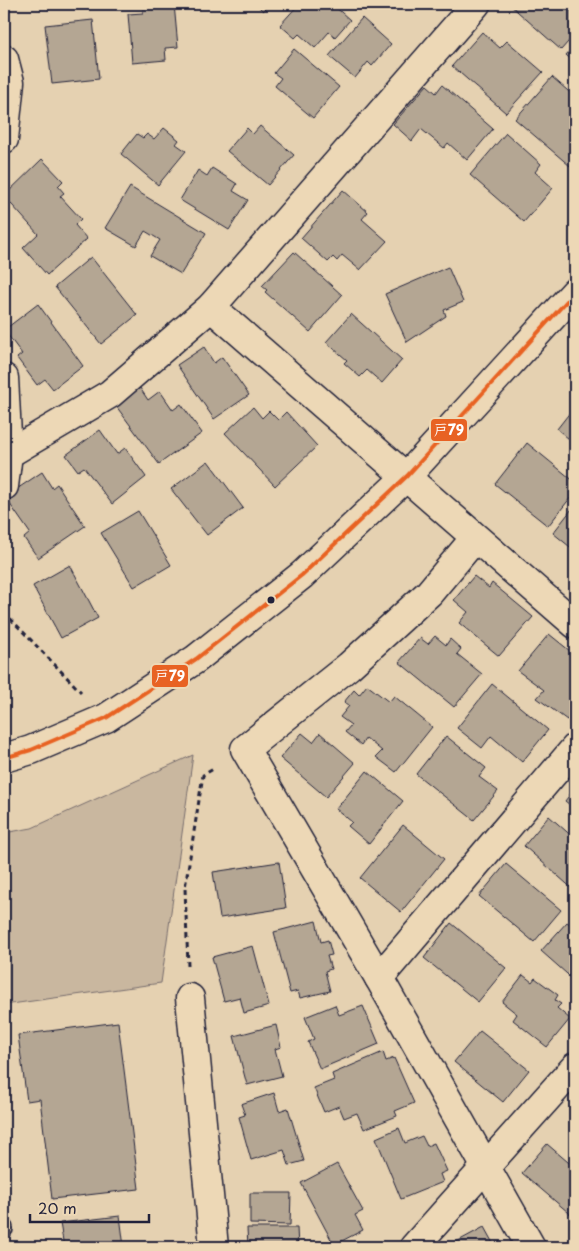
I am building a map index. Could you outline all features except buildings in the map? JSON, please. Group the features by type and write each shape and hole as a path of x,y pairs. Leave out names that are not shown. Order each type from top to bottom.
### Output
{"street":[{"path":"8,454 110,394 211,307 476,4"},
{"path":"4,59 10,82 4,139"},
{"path":"4,758 31,750 106,718 196,659 302,575 407,476 572,302"},
{"path":"211,307 575,624"},
{"path":"4,378 8,454 4,486"},
{"path":"475,538 429,593 349,666 245,749 531,1247"},
{"path":"378,978 575,748"},
{"path":"190,998 214,1247"},
{"path":"414,1247 575,1067"}],"path":[{"path":"4,612 106,718"},
{"path":"190,998 185,888 203,775 245,749"}],"shaded area":[{"path":"193,755 161,983 4,1005 4,833 32,828"}],"transit line":[{"name":"戸79","path":"4,758 31,750 106,718 196,659 302,575 407,476 575,292"}]}
